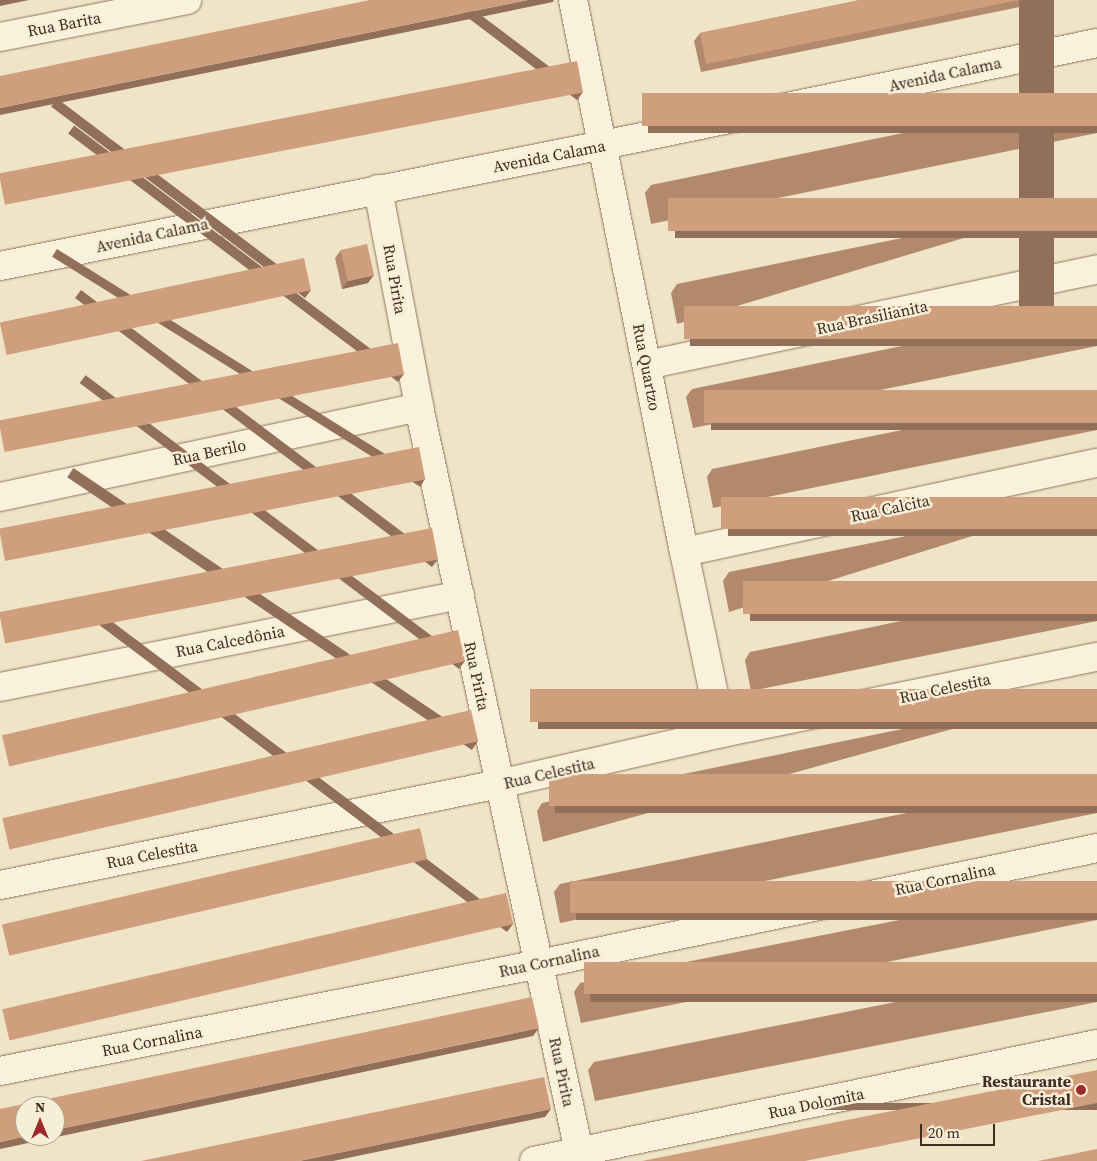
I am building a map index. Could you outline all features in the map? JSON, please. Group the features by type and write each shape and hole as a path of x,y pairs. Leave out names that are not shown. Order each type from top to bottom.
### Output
{"street":[{"name":"Rua Barita","path":"0,36 186,0"},
{"name":"Rua Quartzo","path":"573,0 722,733"},
{"name":"Avenida Calama","path":"0,266 603,145 1097,42"},
{"name":"Rua Pirita","path":"378,189 419,407 580,1157"},
{"name":"Rua Brasilianita","path":"647,364 1097,269"},
{"name":"Rua Berilo","path":"0,497 419,407"},
{"name":"Rua Calcita","path":"684,552 1097,463"},
{"name":"Rua Calcedônia","path":"0,687 460,595"},
{"name":"Rua Celestita","path":"0,885 499,784 722,733 1097,657"},
{"name":"Rua Cornalina","path":"0,1071 539,964 1097,848"},
{"name":"Rua Dolomita","path":"534,1161 580,1157 1097,1044"}],"building":[{"path":"370,0 528,0 0,108 0,76"},
{"path":"860,0 1019,0 706,64 700,33"},
{"path":"577,61 583,92 5,205 0,173"},
{"path":"642,93 1097,93 1097,126 642,126"},
{"path":"668,198 1097,198 1097,231 668,231"},
{"path":"367,244 374,275 348,281 341,250"},
{"path":"304,258 311,290 7,355 0,323"},
{"path":"684,306 1097,306 1097,339 684,339"},
{"path":"398,343 404,374 5,452 0,420"},
{"path":"704,390 1097,390 1097,423 704,423"},
{"path":"419,447 425,479 5,561 0,528"},
{"path":"721,497 1097,497 1097,529 721,529"},
{"path":"432,528 438,559 5,644 0,612"},
{"path":"743,581 1097,581 1097,614 743,614"},
{"path":"458,630 465,661 9,766 2,735"},
{"path":"530,689 1097,689 1097,722 530,722"},
{"path":"471,710 478,741 10,849 2,818"},
{"path":"549,774 1097,774 1097,806 549,806"},
{"path":"420,828 427,859 9,956 2,925"},
{"path":"570,881 1097,881 1097,913 570,913"},
{"path":"506,893 513,924 9,1040 2,1009"},
{"path":"584,962 1097,962 1097,994 584,994"},
{"path":"532,997 539,1028 65,1128 65,1096 62,1096"},
{"path":"1097,1070 1097,1103 805,1161 642,1161"},
{"path":"544,1077 551,1109 299,1161 141,1161"},
{"path":"15,1106 15,1139 0,1142 0,1109"},
{"path":"1097,1149 1097,1161 1038,1161"}],"place":[{"name":"Restaurante Cristal","path":"1081,1090"}]}
